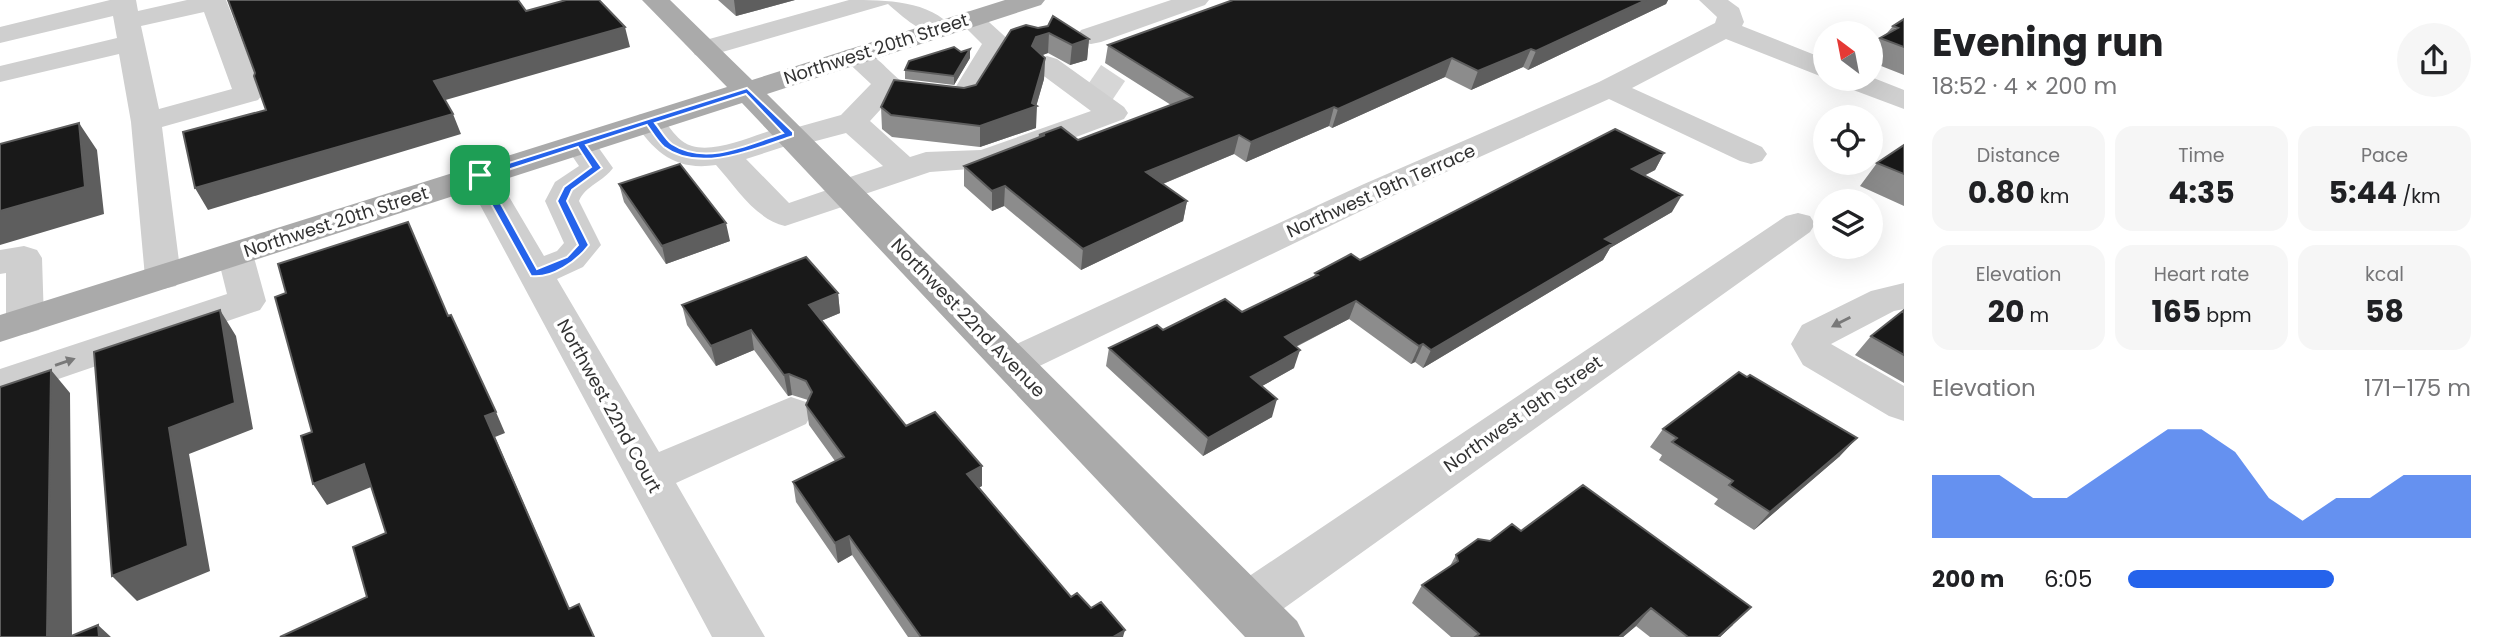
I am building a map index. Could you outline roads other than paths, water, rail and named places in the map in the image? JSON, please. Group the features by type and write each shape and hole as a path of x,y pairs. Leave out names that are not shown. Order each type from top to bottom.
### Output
{"main road":[{"name":"Northwest 22nd Avenue","path":"655,0 747,90 1264,621"},
{"name":"Northwest 20th Street","path":"12,325 940,29 975,11 1032,0"}],"street":[{"path":"705,49 878,0"},
{"path":"898,0 940,29"},
{"path":"1121,0 1148,16"},
{"path":"1091,36 1196,0"},
{"path":"0,35 126,18 214,2 248,94 146,122"},
{"path":"649,122 668,145 689,154 726,156 791,136 852,122 985,58 975,11"},
{"path":"1719,11 1813,62"},
{"name":"Northwest 19th Terrace","path":"1011,363 1376,191 1609,88 1719,11"},
{"path":"2,74 126,18"},
{"path":"126,18 146,122 163,277"},
{"path":"855,56 919,92"},
{"path":"852,122 919,151 985,160 1080,82"},
{"path":"1609,88 1751,154"},
{"path":"1881,91 1904,100"},
{"path":"535,274 570,260 583,245 562,201 568,189 597,168 580,144"},
{"path":"726,156 774,208 785,216 846,192 919,151"},
{"name":"Northwest 22nd Court","path":"480,175 738,637"},
{"name":"Northwest 19th Street","path":"1264,621 1798,224"},
{"path":"0,384 247,301 235,254"},
{"path":"0,262 24,258 12,325"},
{"path":"1904,296 1884,300 1816,335 1811,344 1817,355 1904,405"},
{"path":"648,477 791,413"}],"tunnel":[{"path":"1093,77 1117,93"}]}
